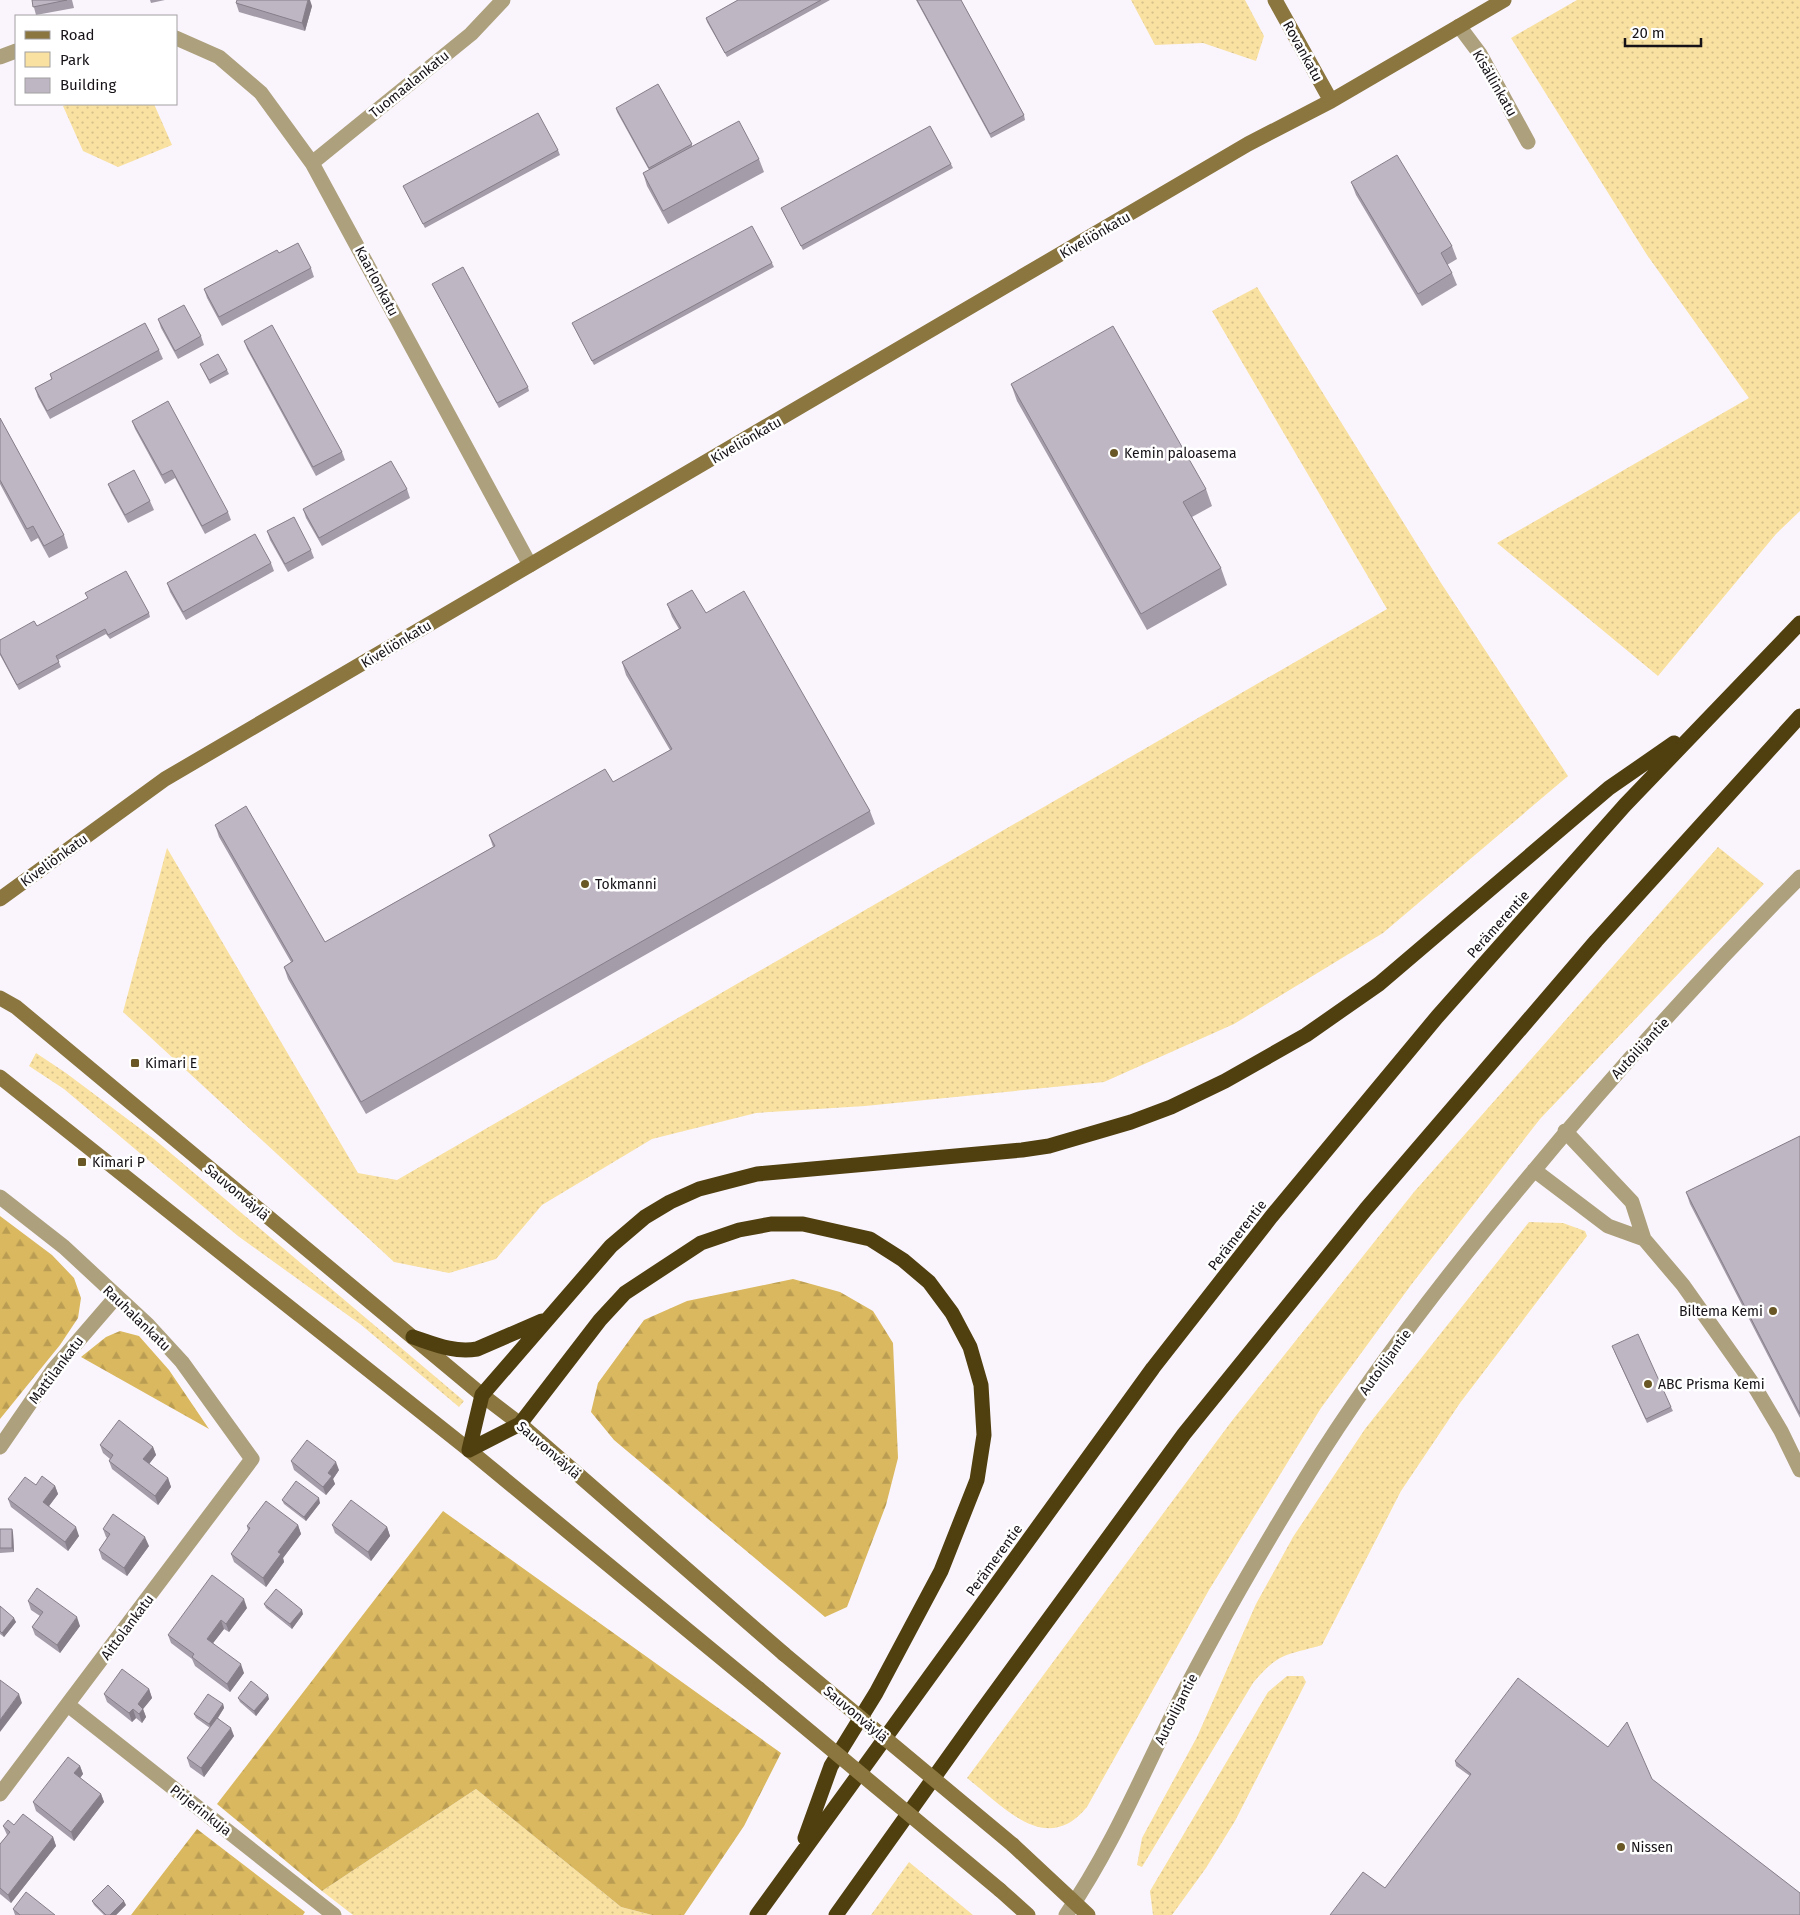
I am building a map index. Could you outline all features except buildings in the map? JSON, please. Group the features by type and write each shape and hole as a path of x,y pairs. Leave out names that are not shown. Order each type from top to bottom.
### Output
{"highway":[{"name":"Perämerentie","path":"757,1915 1154,1368 1265,1225 1437,1017 1625,805 1800,623"},
{"path":"836,1915 980,1713 1184,1434 1366,1209 1682,843 1800,716"},
{"path":"469,1450 482,1394 588,1271 627,1231 670,1202 699,1189 757,1174 889,1164 1049,1146 1131,1122 1197,1095 1306,1035 1345,1010 1379,984 1609,788 1698,727"},
{"path":"469,1450 520,1424 600,1320 625,1293 701,1243 739,1230 771,1224 803,1224 870,1239 903,1260 929,1282 952,1313 970,1347 981,1385 984,1435 977,1480 941,1571 876,1693 830,1766 799,1856"},
{"path":"413,1337 456,1351 466,1351 477,1349 546,1319"}],"main road":[{"name":"Rovankatu","path":"1275,0 1331,101"},
{"name":"Kiveliönkatu","path":"0,899 165,779 1248,144 1331,101 1504,0"},
{"name":"Sauvonväylä","path":"0,998 16,1007 520,1424 784,1654 1013,1845 1070,1909 1088,1915"},
{"path":"0,1077 469,1450 759,1689 1028,1915"}],"street":[{"name":"Tuomaalankatu","path":"312,163 471,34 503,0"},
{"name":"Kisällinkatu","path":"1459,26 1480,54 1528,142"},
{"name":"Kaarlonkatu","path":"178,39 219,57 261,93 312,163 530,565"},
{"path":"0,57 15,51"},
{"name":"Autoilijantie","path":"1070,1909 1096,1869 1180,1700 1243,1582 1309,1471 1373,1378 1452,1269 1564,1131 1800,877"},
{"path":"1564,1131 1632,1202 1644,1238 1683,1285 1752,1384 1781,1430 1800,1470"},
{"path":"1534,1170 1608,1226 1644,1238"},
{"name":"Rauhalankatu","path":"0,1197 64,1247 148,1325 182,1362 252,1460"},
{"name":"Mattilankatu","path":"0,1447 53,1370 116,1297"},
{"name":"Aittolankatu","path":"0,1794 252,1460"},
{"name":"Pirjerinkuja","path":"68,1705 334,1915"}],"green space":[{"path":"1131,0 1245,0 1264,36 1256,61 1203,43 1155,45"},
{"path":"1577,0 1800,0 1800,511 1776,534 1658,676 1497,543 1749,398 1647,255 1511,38"},
{"path":"154,105 172,145 118,167 83,151 63,106"},
{"path":"1257,287 1441,583 1568,776 1383,933 1234,1024 1104,1082 865,1106 756,1113 652,1139 542,1205 496,1259 449,1273 394,1262 123,1012 167,848 358,1173 397,1180 1387,609 1212,311"},
{"path":"1718,847 1764,884 1540,1119 1411,1285 1321,1408 1209,1590 1087,1807 1072,1821 1056,1828 1041,1827 1026,1822 1010,1813 967,1778 1231,1422 1414,1192"},
{"path":"36,1053 66,1073 154,1139 464,1401 459,1407 360,1324 238,1236 64,1089 29,1066"},
{"path":"0,1216 52,1255 74,1278 81,1298 78,1318 60,1345 0,1419"},
{"path":"1529,1222 1563,1223 1585,1231 1587,1236 1460,1403 1401,1491 1322,1645 1283,1656 1253,1683 1142,1867 1137,1865 1142,1838 1197,1737 1256,1604 1293,1537 1365,1429"},
{"path":"793,1279 840,1292 873,1311 893,1343 898,1458 886,1505 847,1607 825,1617 614,1440 591,1412 598,1383 644,1320 687,1301"},
{"path":"120,1331 139,1336 169,1370 209,1429 81,1357 106,1337"},
{"path":"443,1511 781,1753 744,1826 684,1915 652,1915 621,1907 476,1789 322,1891 217,1804"},
{"path":"1287,1676 1303,1676 1306,1682 1235,1821 1206,1868 1172,1915 1153,1915 1150,1891 1268,1692"},
{"path":"476,1789 621,1907 652,1915 353,1915 322,1891"},
{"path":"197,1829 305,1912 303,1915 131,1915"},
{"path":"909,1862 973,1915 871,1915"}],"place":[{"name":"Kemin paloasema","path":"1114,453"},
{"name":"Tokmanni","path":"585,884"},
{"name":"Kimari E","path":"135,1063"},
{"name":"Kimari P","path":"82,1162"},
{"name":"Biltema Kemi","path":"1773,1311"},
{"name":"ABC Prisma Kemi","path":"1648,1384"},
{"name":"Nissen","path":"1621,1847"}]}
